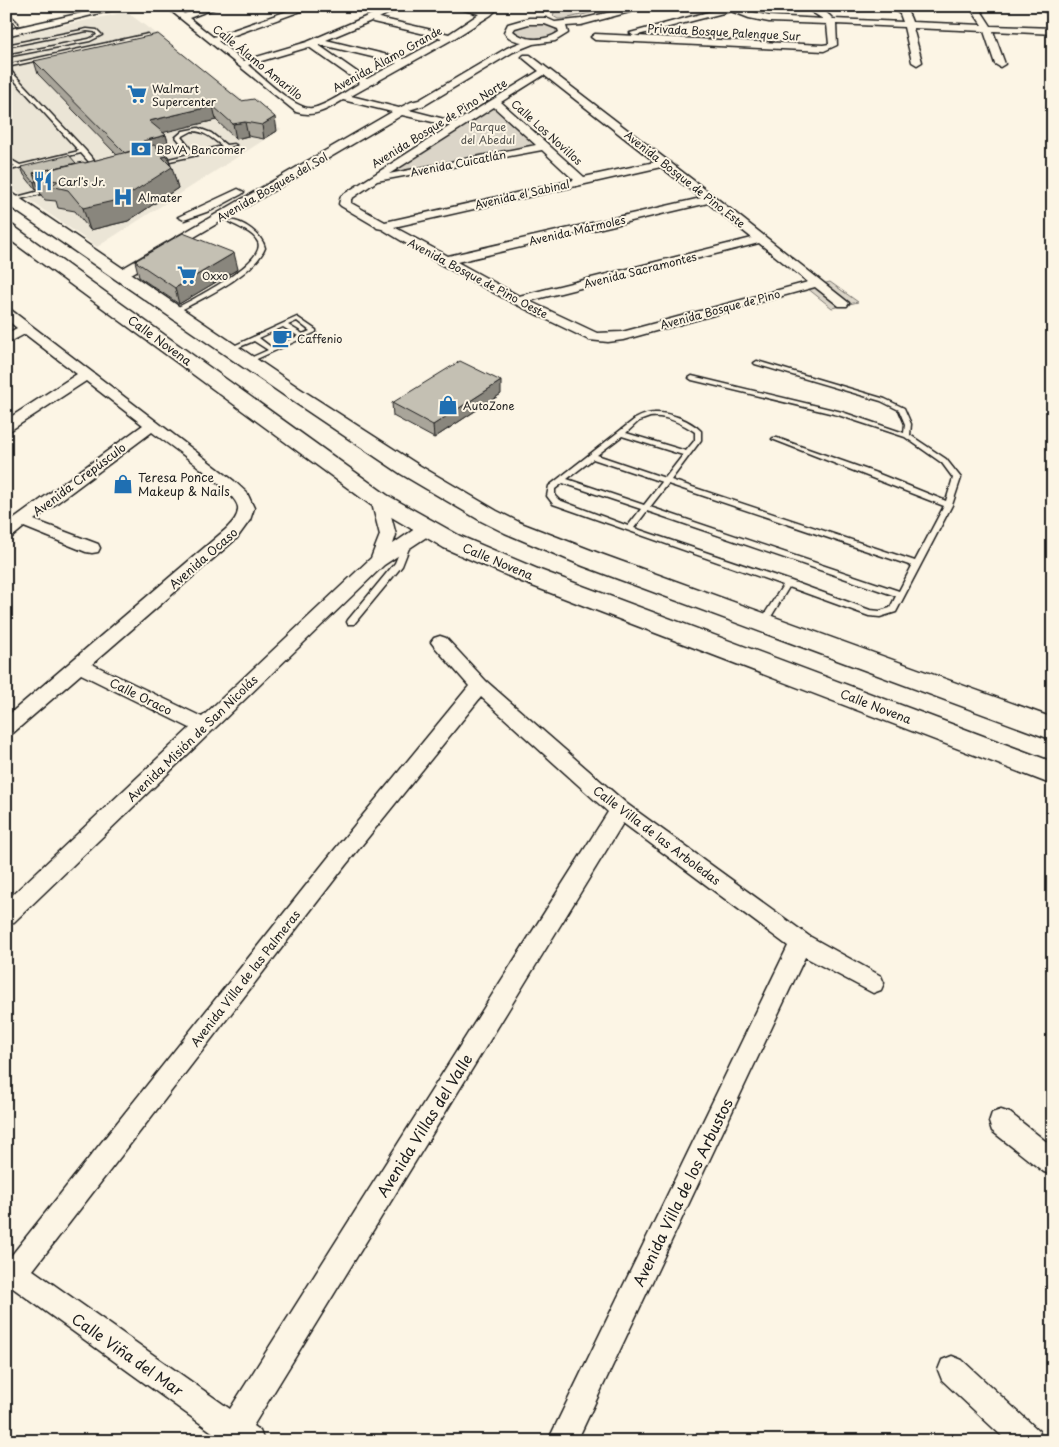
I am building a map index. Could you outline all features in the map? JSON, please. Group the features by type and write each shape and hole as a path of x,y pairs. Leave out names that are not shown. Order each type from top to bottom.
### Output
{"main road":[{"path":"9,197 409,469 489,516 513,528 592,560 1053,729"},
{"name":"Calle Novena","path":"6,229 379,500 428,528 496,562 1053,774"},
{"path":"30,245 50,252 82,273 106,280 127,277"}],"street":[{"path":"6,26 98,6"},
{"path":"6,33 126,6"},
{"name":"Calle Álamo Amarillo","path":"169,6 293,106 300,110 311,112"},
{"path":"182,16 217,6"},
{"path":"212,40 312,6"},
{"path":"243,64 314,43 373,19 399,6"},
{"path":"454,6 488,13"},
{"name":"Avenida Álamo Grande","path":"311,112 355,90 450,37 496,6"},
{"path":"529,21 581,22 648,6"},
{"path":"614,38 742,6"},
{"path":"748,6 780,19"},
{"path":"806,6 831,20"},
{"path":"893,6 904,12 909,24 917,62"},
{"path":"973,6 982,16 1000,64"},
{"path":"1045,6 1053,16"},
{"path":"728,8 752,16 780,19 1053,30"},
{"path":"510,50 512,36 508,30 511,26 529,21 544,11 564,30"},
{"path":"373,19 450,37"},
{"name":"Privada Bosque Palenque Sur","path":"595,37 816,48 833,45 831,20"},
{"path":"512,36 533,41 558,37 564,30 581,22"},
{"path":"673,23 712,43"},
{"name":"Avenida Bosques del Sol","path":"127,277 510,50 533,41"},
{"path":"314,43 406,62"},
{"path":"314,43 367,83"},
{"name":"Avenida Bosque de Pino Este","path":"528,57 842,303"},
{"name":"Avenida Bosque de Pino Norte","path":"346,198 462,121 546,70"},
{"path":"355,90 462,121"},
{"path":"342,97 414,108"},
{"name":"Calle Los Novillos","path":"495,102 582,181"},
{"path":"269,175 319,148 328,146 347,148"},
{"name":"Avenida Cuicatlán","path":"370,181 545,146"},
{"name":"Avenida Bosques del Sol","path":"127,277 231,221 347,148"},
{"name":"Avenida el Sabinal","path":"381,226 664,163"},
{"path":"184,217 208,208 246,187"},
{"name":"Avenida Bosque de Pino Oeste","path":"346,198 345,204 347,207 517,300 585,334 608,338 623,336"},
{"name":"Avenida Mármoles","path":"444,261 711,199"},
{"name":"Avenida Sacramontes","path":"517,300 762,239"},
{"name":"Avenida Bosque de Pino","path":"623,336 817,283"},
{"name":"Avenida Ocaso","path":"6,313 229,484 246,503 247,511 239,526 231,534 6,728"},
{"path":"6,340 25,328"},
{"path":"6,427 86,375"},
{"name":"Avenida Crepúsculo","path":"6,533 152,425"},
{"name":"Avenida Misión de San Nicolás","path":"378,561 388,535 379,500"},
{"path":"23,521 92,548"},
{"name":"Avenida Misión de San Nicolás","path":"6,915 378,561 428,528"},
{"name":"Calle Villa de las Arboledas","path":"440,642 480,686 620,810 801,943 873,983"},
{"name":"Calle Oraco","path":"79,665 204,726"},
{"name":"Avenida Villa de las Palmeras","path":"10,1270 338,860 480,686"},
{"name":"Avenida Villas del Valle","path":"237,1437 620,810"},
{"name":"Avenida Villa de los Arbustos","path":"562,1441 801,943"},
{"path":"1001,1122 1053,1163"},
{"name":"Calle Viña del Mar","path":"10,1270 237,1437"},
{"path":"952,1370 1029,1441"}],"lane":[{"path":"9,16 17,24"},
{"path":"6,46 87,30 96,31 100,35 90,40 6,56"},
{"path":"97,178 105,176 6,68 148,35"},
{"path":"193,155 178,136 199,129 208,132 224,147"},
{"path":"149,166 234,145"},
{"path":"6,170 83,151"},
{"path":"6,158 19,167"},
{"path":"9,197 54,189"},
{"path":"175,311 243,271 260,255 262,248 259,238 249,230 231,221"},
{"path":"230,349 297,319 314,331 248,361"},
{"path":"284,325 302,336"},
{"path":"254,338 272,350"},
{"path":"757,363 882,400 902,409 908,424 907,436"},
{"path":"630,528 698,440 698,431 692,425 667,417 649,414 637,420 552,488 551,496 556,502 869,613 880,614 893,610 948,505 957,478 944,461 907,436 840,413 692,378"},
{"path":"620,433 687,454"},
{"path":"775,438 948,505"},
{"path":"592,456 917,565"},
{"path":"562,480 901,595"},
{"path":"351,622 399,564 407,543"},
{"path":"763,623 788,583"}],"shaded area":[{"path":"127,12 281,129 97,247 6,184 6,37"}],"green space":[{"path":"556,6 621,6 558,19 553,16"},
{"path":"546,23 556,27 556,33 546,38 529,38 512,32 518,24"},
{"name":"Parque del Abedul","path":"491,104 539,145 378,178"},
{"path":"830,282 858,302 832,308 807,288"}],"building":[{"name":"Walmart Supercenter","path":"158,34 241,101 254,99 275,117 262,125 245,122 233,124 213,106 149,121 166,135 143,141 150,146 125,153 34,61"},
{"path":"154,145 168,156 162,157 172,167 122,199 83,208 68,190 51,186 58,181 38,178 33,173 85,163"},
{"path":"69,155 76,163 33,173 36,181 34,182 21,167"},
{"path":"183,233 234,253 175,288 135,261"},
{"name":"AutoZone","path":"460,361 501,381 433,425 392,403"}],"place":[{"name":"Walmart Supercenter","path":"137,94"},
{"name":"BBVA Bancomer","path":"141,149"},
{"name":"Carl's Jr.","path":"43,181"},
{"name":"Almater","path":"123,197"},
{"name":"Oxxo","path":"187,275"},
{"name":"Caffenio","path":"282,338"},
{"name":"AutoZone","path":"448,405"},
{"name":"Teresa Ponce Makeup & Nails","path":"123,484"}]}
